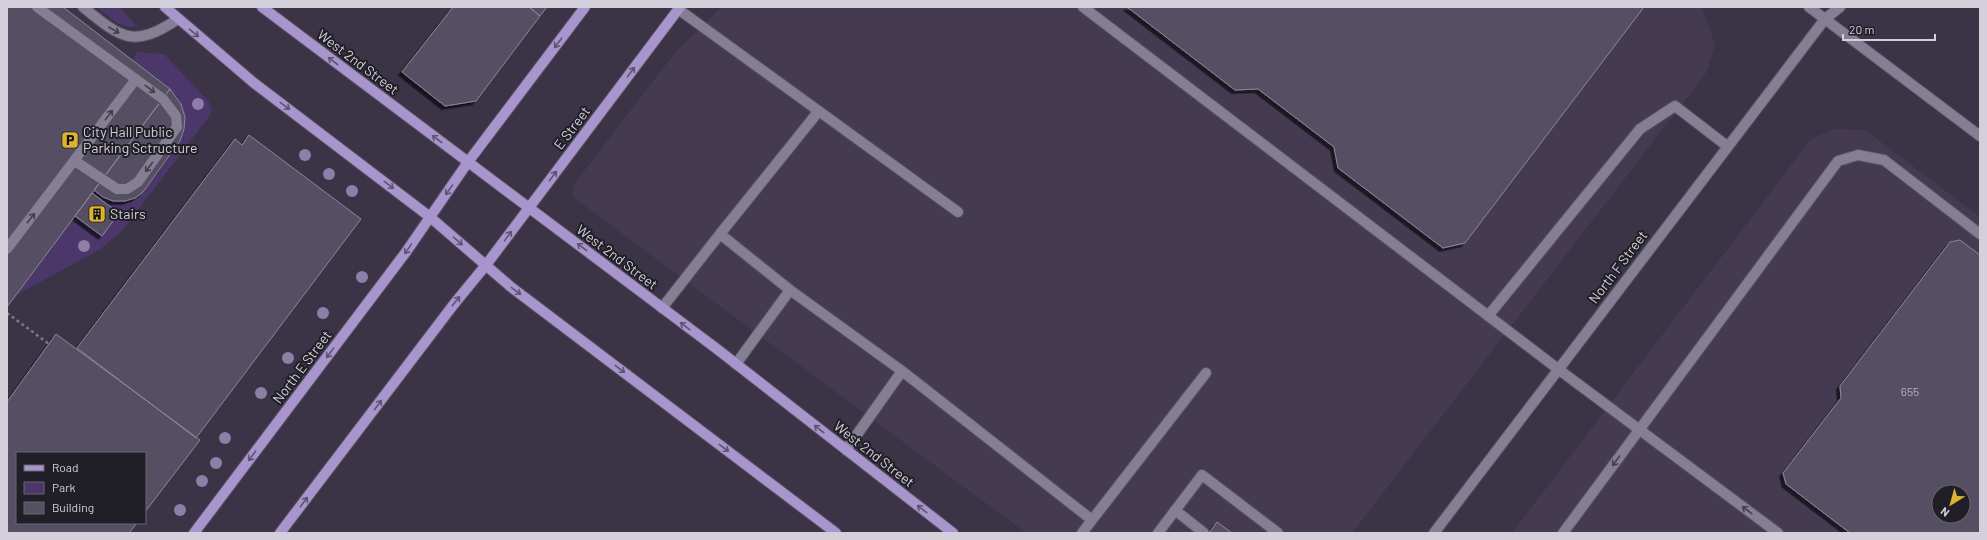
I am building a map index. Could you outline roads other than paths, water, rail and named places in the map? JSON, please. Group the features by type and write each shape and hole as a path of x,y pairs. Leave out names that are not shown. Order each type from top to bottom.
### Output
{"main road":[{"path":"165,7 254,83 430,217 511,287 836,533"},
{"name":"West 2nd Street","path":"262,7 736,364 952,533"},
{"path":"430,217 468,162 585,7"},
{"name":"E Street","path":"486,266 679,8"},
{"name":"North E Street","path":"194,533 406,252 430,217"},
{"path":"280,533 454,304 486,266"}],"street":[{"path":"37,7 163,99 176,116 177,127 170,138 138,182 126,188 117,189 75,161"},
{"path":"83,7 109,28 122,35 138,37 158,32 178,19"},
{"path":"1083,7 1558,369 1778,533"},
{"path":"1809,7 1980,136"},
{"path":"1825,19 1828,7"},
{"path":"1825,19 1840,7"},
{"path":"679,8 818,112 958,212"},
{"name":"North F Street","path":"1434,533 1825,19"},
{"path":"7,249 136,79"},
{"path":"1488,316 1640,129 1675,106 1727,146"},
{"path":"662,308 818,112"},
{"path":"1563,533 1838,161 1858,155 1884,160 1980,234"},
{"path":"720,234 790,290 902,371 1092,520"},
{"path":"736,364 790,290"},
{"path":"846,450 902,371"},
{"path":"1082,533 1206,373"},
{"path":"1158,533 1202,475 1278,533"},
{"path":"1175,510 1204,533"}],"place":[{"name":"City Hall Public Parking Sctructure","path":"70,140"},
{"name":"Stairs","path":"97,214"}]}
